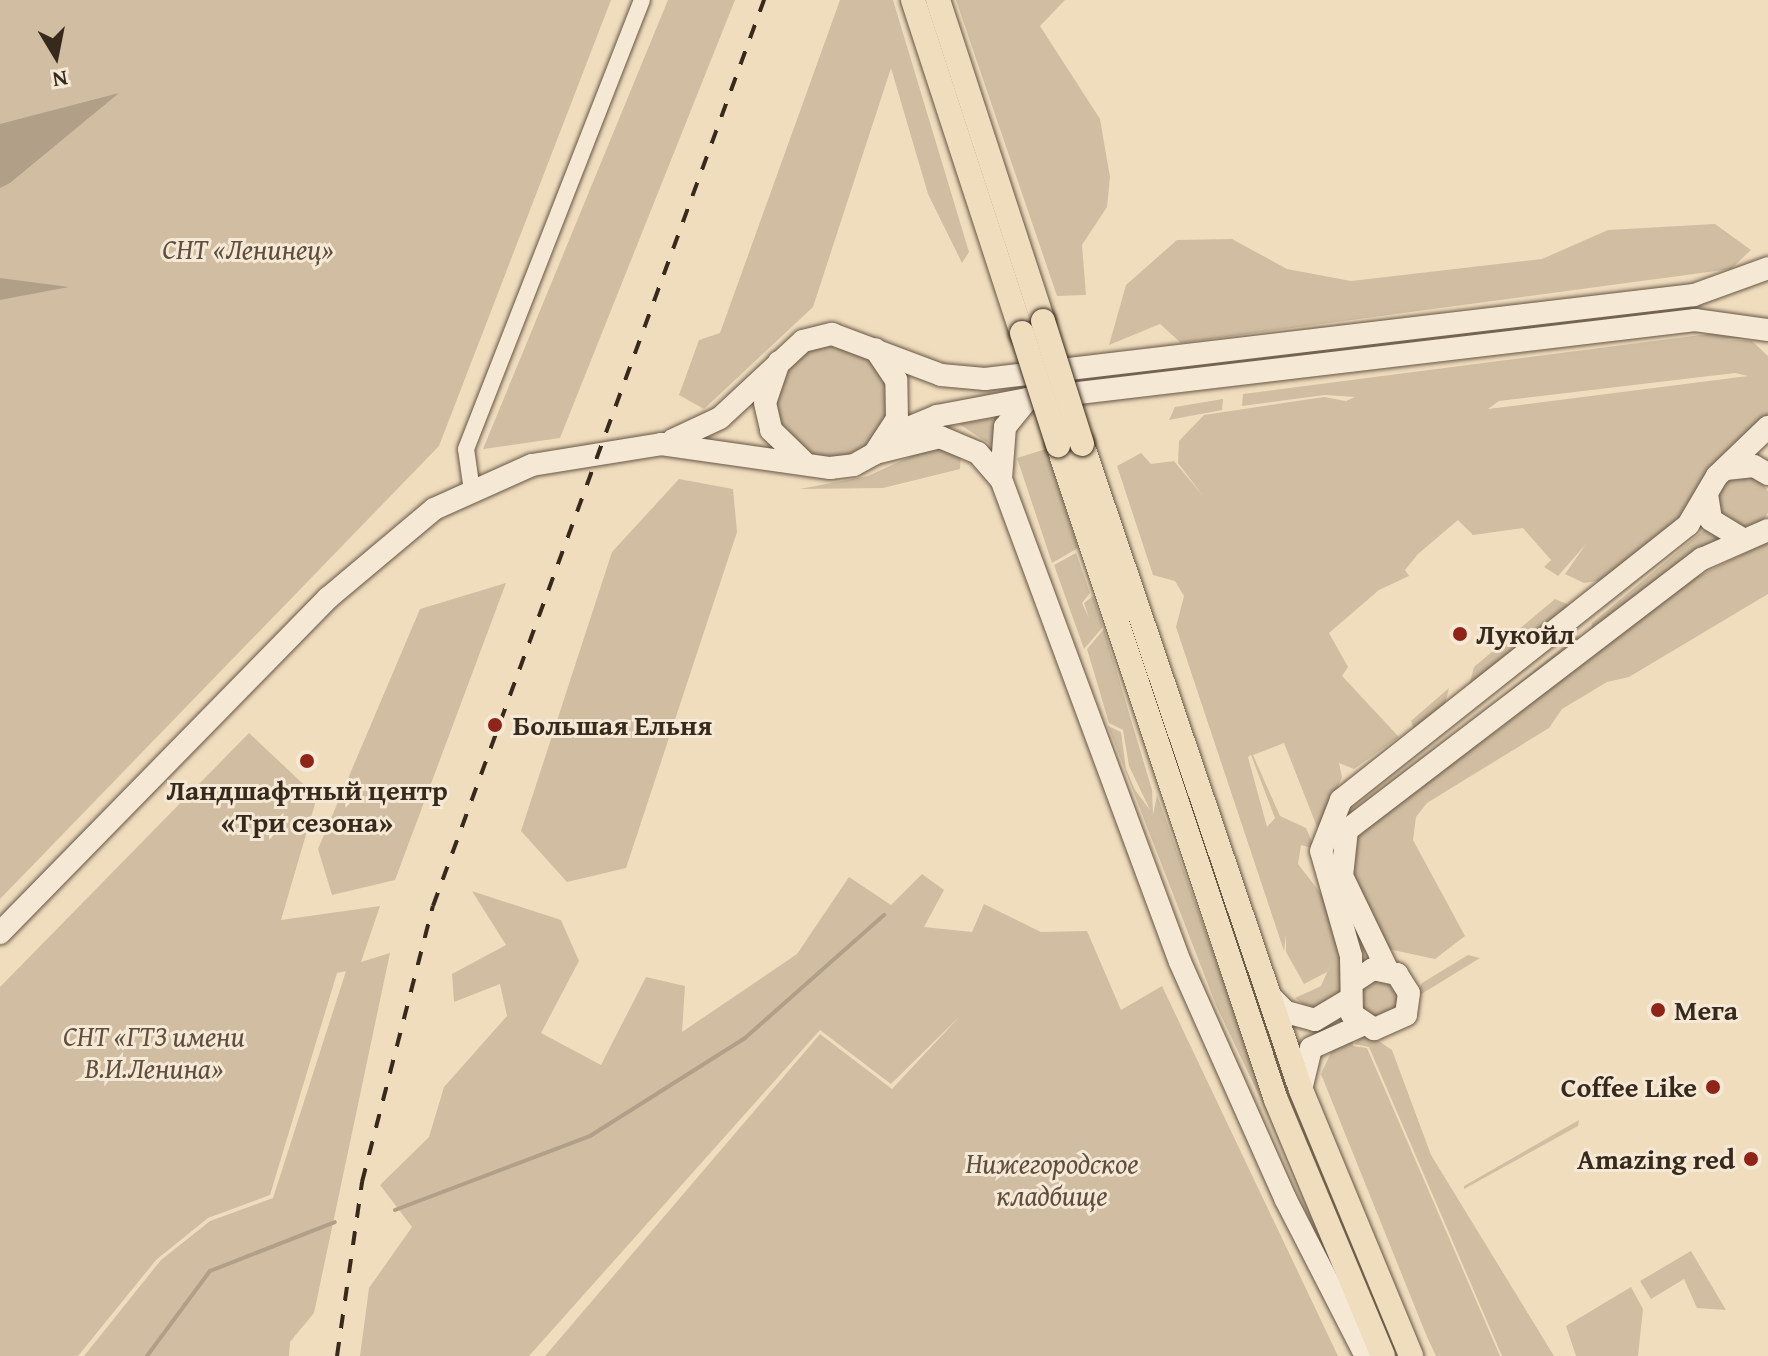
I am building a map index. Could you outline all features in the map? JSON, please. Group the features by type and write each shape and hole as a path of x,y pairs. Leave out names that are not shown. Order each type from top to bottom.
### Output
{"main road":[{"path":"913,0 1033,327"},
{"path":"938,0 1033,327 1276,1100 1383,1356"},
{"path":"0,933 382,546 472,491 532,465 661,444 720,418 782,357 803,341 832,334 941,375 985,379 1694,295 1768,268"},
{"path":"889,436 937,416 1028,399 1695,320 1768,330"},
{"path":"874,454 889,436 899,398 890,368 875,349"},
{"path":"782,357 767,384 771,430 812,465"},
{"path":"1001,479 1005,427 1028,399"},
{"path":"1362,1025 1350,992 1321,851 1341,800 1586,610 1688,525 1726,469 1768,427"},
{"path":"661,444 812,465 854,465 874,454 940,437 978,453 1001,479 1180,962 1286,1200 1366,1356"},
{"path":"1070,444 1301,1090 1411,1356"},
{"path":"1726,469 1754,466 1768,473"},
{"path":"1707,494 1711,520 1743,539"},
{"path":"1301,1090 1311,1048 1362,1025 1388,1028 1406,1015 1409,993 1387,969 1342,876 1347,830 1369,806 1487,727 1702,559 1768,530"},
{"path":"1267,993 1286,1012 1315,1020 1350,992 1361,974 1387,969"}],"street":[{"path":"472,491 466,449 642,0"}],"green space":[{"name":"СНТ «Ленинец»","path":"0,0 611,0 439,446 0,899"},
{"path":"668,0 735,0 560,438 483,449"},
{"path":"840,0 893,0 969,252 962,263 928,194 891,68 813,307 704,409 679,395 699,340 720,333"},
{"path":"956,0 1065,0 1040,26 1100,119 1110,177 1107,207 1082,245 1086,295 1057,296"},
{"path":"1715,224 1751,250 1731,269 1181,343 1160,324 1109,345 1126,285 1177,240 1232,239 1287,269 1351,281 1542,259 1608,230"},
{"path":"1724,332 1752,338 1722,339 1752,341 1768,356 1768,417 1688,512 1603,580 1584,583 1565,574 1586,544 1558,576 1544,567 1551,560 1523,528 1473,535 1458,520 1418,554 1405,570 1409,576 1379,590 1329,633 1348,667 1342,676 1399,737 1354,769 1339,763 1342,777 1319,832 1284,743 1253,755 1280,816 1306,828 1315,849 1301,845 1298,864 1333,909 1345,977 1339,996 1317,1008 1306,1006 1295,998 1321,986 1333,959 1327,972 1304,984 1286,952 1286,934 1284,951 1176,627 1184,596 1175,581 1153,575 1117,466 1141,453 1151,464 1174,461 1203,496 1178,463 1179,441 1204,415 1324,397 1346,401 1355,397 1325,395 1242,406 1243,394","holes":["1735,373 1748,376 1488,409 1499,401","1251,755 1275,818 1267,827 1248,757"]},
{"path":"832,345 854,349 872,362 885,380 889,402 885,424 872,442 854,455 832,459 810,455 792,442 779,424 775,402 779,380 792,362 810,349"},
{"path":"1223,399 1222,410 1169,420 1175,407"},
{"path":"1006,416 996,448 959,424"},
{"path":"936,445 961,453 960,469 883,488 800,489 868,476"},
{"path":"1046,449 1078,548 1052,563 1017,458"},
{"path":"1743,475 1762,483 1770,502 1762,521 1743,529 1724,521 1716,502 1724,483"},
{"path":"679,479 733,489 737,532 626,868 567,882 521,831 612,552"},
{"path":"1711,524 1726,542 1590,642 1592,623"},
{"path":"1768,542 1768,594 1629,677 1607,682 1562,709 1549,728 1427,803 1416,817 1413,840 1465,936 1435,959 1388,949 1349,883 1348,835 1503,726 1672,589"},
{"path":"1076,553 1090,593 1082,603 1089,618 1084,603 1093,596 1103,627 1084,649 1054,565"},
{"path":"506,583 395,880 332,895 318,849 420,609"},
{"path":"1555,599 1567,604 1567,613 1469,686 1474,667"},
{"path":"1104,629 1152,790 1153,815 1157,795 1277,1133 1216,1005 1108,726 1121,732 1126,769 1135,790 1150,810 1129,766 1123,730 1109,723 1087,649"},
{"path":"1578,635 1580,641 1488,712 1491,706"},
{"path":"1449,688 1444,708 1415,732 1411,721"},
{"name":"СНТ «ГТЗ имени В.И.Ленина»","path":"249,733 317,797 281,920 380,906 361,962 390,953 314,1313 290,1342 289,1356 84,1356 161,1260 210,1221 273,1198 346,971 337,973 270,1195 208,1218 156,1260 78,1356 0,1356 0,987"},
{"name":"Нижегородское кладбище","path":"922,874 944,890 924,927 972,932 984,904 1041,932 1087,931 1121,1010 1162,986 1338,1356 545,1356 820,1034 892,1089 961,1015 891,1084 820,1030 529,1356 360,1356 369,1288 412,1227 380,1185 429,1137 444,1087 507,1016 500,984 454,1002 452,974 506,945 472,891 561,920 579,961 541,1033 601,1065 646,977 685,986 682,1032 797,954 849,877 891,905"},
{"path":"1468,955 1480,958 1415,998 1422,983"},
{"path":"1371,979 1388,980 1399,993 1396,1011 1382,1020 1359,1009 1359,991"},
{"path":"1367,1033 1392,1050 1431,1155 1554,1356 1502,1356 1369,1047 1354,1044"},
{"path":"1353,1039 1353,1046 1367,1048 1500,1356 1436,1356 1427,1337 1321,1074 1333,1048"},
{"path":"1579,1120 1578,1126 1464,1189 1464,1186"},
{"path":"1691,1251 1726,1310 1697,1308 1684,1279 1651,1299 1640,1281"},
{"path":"1631,1287 1643,1309 1638,1356 1576,1356 1566,1326"}],"shaded area":[{"path":"119,93 10,183 0,188 0,124"},
{"path":"0,278 69,287 0,300"}],"waterway":[{"path":"395,1210 590,1136 745,1038 884,915"},
{"path":"147,1356 210,1271 335,1222"}],"railway":[{"path":"337,1356 362,1182 433,906 764,0"}],"place":[{"name":"Лукойл","path":"1460,634"},
{"name":"Большая Ельня","path":"495,725"},
{"name":"Ландшафтный центр «Три сезона»","path":"307,761"},
{"name":"Мега","path":"1658,1010"},
{"name":"Coffee Like","path":"1713,1087"},
{"name":"Amazing red","path":"1751,1159"}]}
